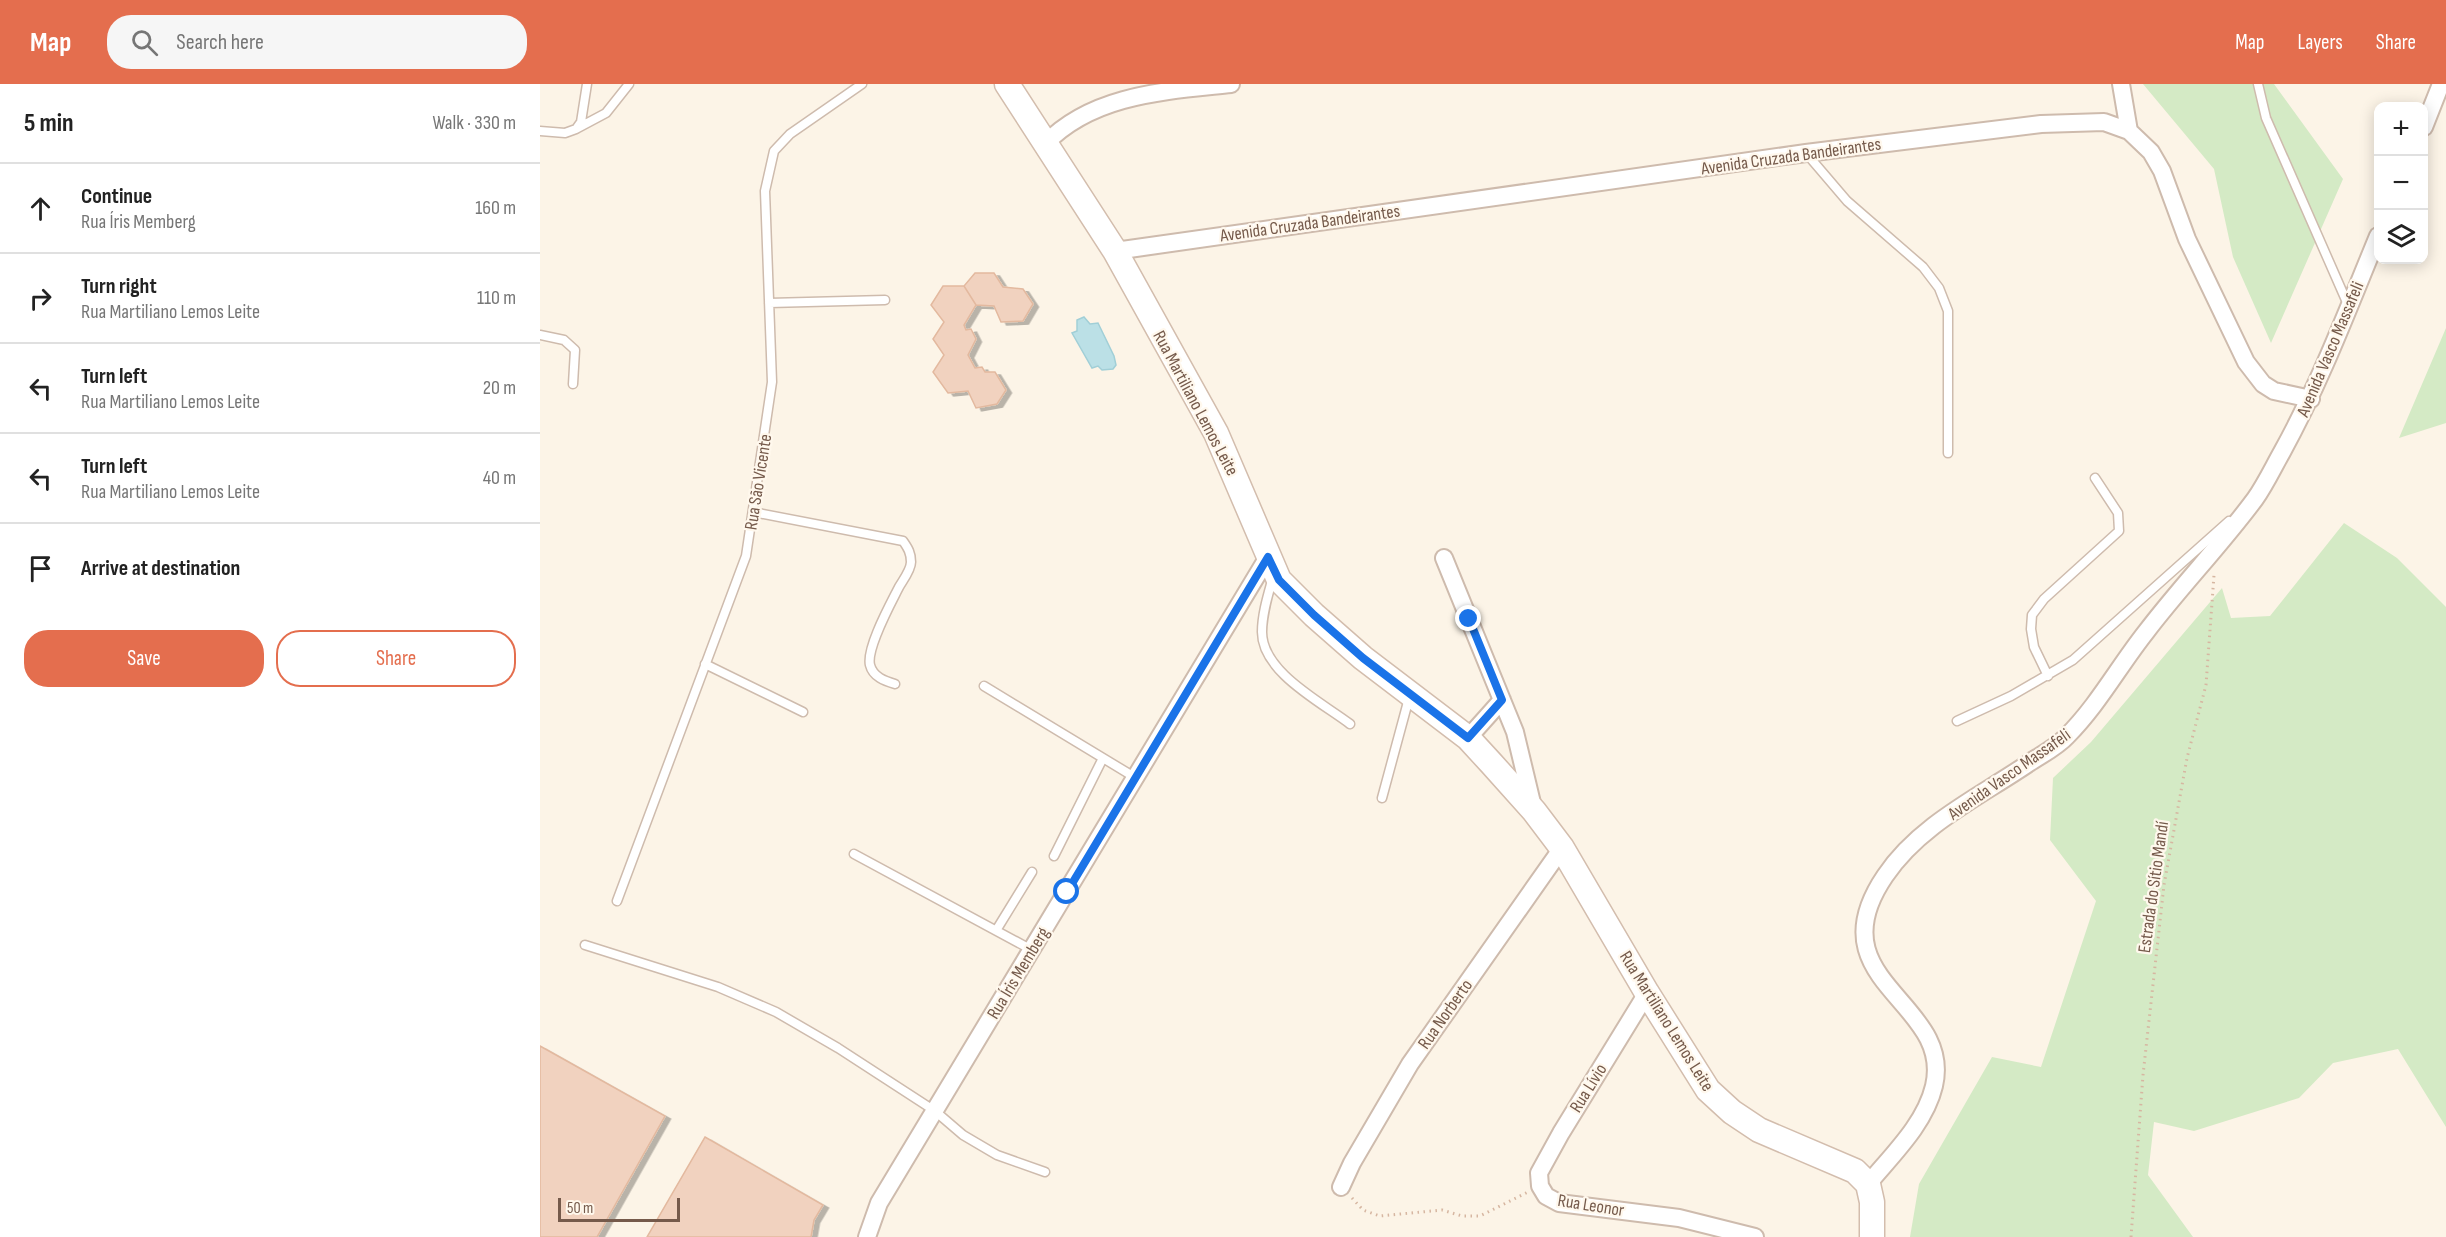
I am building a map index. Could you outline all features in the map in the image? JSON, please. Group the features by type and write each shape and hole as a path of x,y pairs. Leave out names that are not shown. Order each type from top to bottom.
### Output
{"street":[{"name":"Rua Martiliano Lemos Leite","path":"1007,84 1115,251 1216,433 1279,580 1314,615 1363,658 1468,738 1534,811 1562,848 1647,993 1708,1090 1732,1112 1759,1130 1855,1171 1868,1184"},
{"path":"1045,144 1061,127 1101,108 1147,93 1231,84"},
{"path":"2121,84 2129,131"},
{"path":"2428,117 2441,84"},
{"name":"Avenida Cruzada Bandeirantes","path":"1115,251 1806,153 2071,122 2104,122 2129,131 2151,152 2162,171 2187,239 2246,363 2263,384 2274,391 2312,399"},
{"name":"Avenida Vasco Massafeli","path":"1868,1184 1921,1119 1934,1087 1936,1062 1928,1037 1877,972 1867,951 1863,928 1868,906 1886,875 1920,835 2064,739 2092,710 2148,629 2257,497 2312,399 2374,248"},
{"name":"Rua Martiliano Lemos Leite","path":"1444,558 1502,700 1522,756 1534,811"},
{"name":"Rua Íris Memberg","path":"867,1237 879,1203 1136,778 1271,563"},
{"path":"1468,738 1502,700"},
{"name":"Rua Norberto","path":"1341,1187 1372,1127 1410,1064 1562,848"},
{"name":"Rua Lívio","path":"1540,1186 1539,1173 1561,1133 1647,993"},
{"path":"1868,1184 1872,1202 1872,1237"},
{"name":"Rua Leonor","path":"1540,1186 1546,1196 1559,1203 1679,1218 1755,1237"}],"lane":[{"path":"576,129 581,122 587,84"},
{"path":"540,131 565,133 576,129 606,113 629,84"},
{"name":"Rua São Vicente","path":"617,902 746,556 772,382 765,191 774,150 790,134 862,84"},
{"path":"2258,84 2266,118 2349,308"},
{"path":"1806,153 1847,201 1923,267 1939,288 1948,311 1948,453"},
{"path":"769,303 885,300"},
{"path":"540,335 564,340 573,346 577,356 573,384"},
{"path":"2048,676 2034,647 2031,629 2032,615 2044,599 2120,531 2118,513 2095,478"},
{"path":"1957,721 2048,676 2073,660 2257,497"},
{"path":"753,512 903,541 909,550 911,565 889,605 870,656 870,667 874,673 882,680 895,684"},
{"path":"1271,563 1263,619 1263,645 1267,655 1276,668 1350,724"},
{"path":"705,664 803,712"},
{"path":"984,686 1136,778"},
{"path":"1382,798 1410,692"},
{"path":"1054,856 1103,758"},
{"path":"854,854 997,929 1032,950"},
{"path":"997,929 1032,872"},
{"path":"585,945 718,987 776,1012 838,1048 935,1111 963,1135 997,1155 1045,1172"}],"path":[{"name":"Estrada do Sítio Mandí","path":"2131,1237 2143,1075 2164,885 2187,758 2206,685 2210,602 2219,544"},
{"name":"Rua Leonor","path":"1341,1187 1363,1210 1380,1216 1442,1210 1462,1216 1480,1216 1540,1186"}],"green space":[{"path":"2143,84 2274,84 2343,179 2271,343 2233,257 2214,169"},
{"path":"2446,328 2446,423 2399,438"},
{"path":"2344,523 2397,558 2446,607 2446,1127 2398,1049 2333,1063 2299,1098 2194,1131 2154,1122 2148,1175 2193,1237 1910,1237 1919,1184 1992,1057 2041,1067 2096,901 2050,840 2053,778 2091,742 2222,588 2231,618 2270,616"}],"water":[{"path":"1084,317 1090,324 1098,323 1114,356 1116,365 1113,369 1102,370 1098,366 1092,368 1072,333 1077,331 1077,320"}],"building":[{"path":"975,273 994,273 1003,287 1023,289 1033,304 1023,321 1001,322 994,306 976,305 964,286"},
{"path":"943,286 964,286 976,305 964,325 966,330 971,329 976,339 968,355 975,368 982,367 985,372 995,372 1006,390 997,404 976,408 968,391 948,393 933,372 944,355 933,339 944,322 931,305"},
{"path":"540,1046 665,1116 597,1237 540,1237"},
{"path":"705,1137 823,1205 814,1220 811,1237 647,1237"}],"route":[{"path":"1067,892 1268,557 1279,580 1314,615 1363,658 1468,738 1502,700 1469,619"}]}
